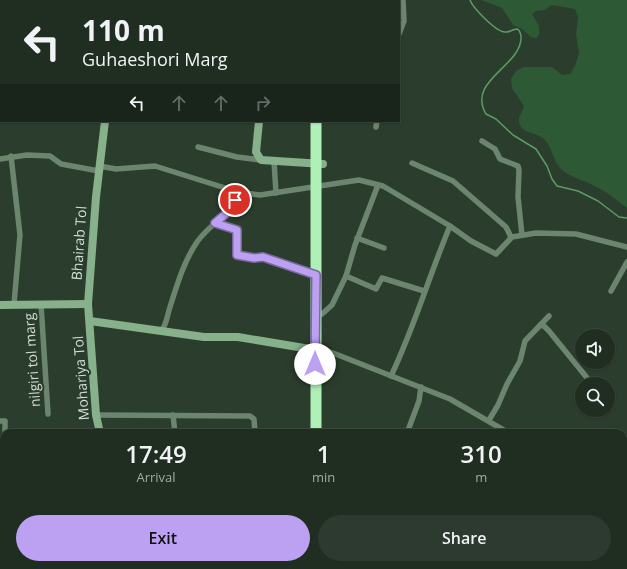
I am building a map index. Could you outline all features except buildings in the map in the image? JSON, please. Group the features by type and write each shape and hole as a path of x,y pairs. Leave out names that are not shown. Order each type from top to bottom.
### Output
{"highway":[{"path":"316,122 319,164 322,314 316,429"},
{"path":"319,164 324,122"},
{"path":"319,187 316,275 322,429"}],"street":[{"path":"400,31 404,21 403,0"},
{"name":"Bhairab Tol","path":"90,321 88,304 99,169 105,122"},
{"path":"259,122 256,152 261,160"},
{"path":"482,141 495,149 500,159 518,166 518,197 522,235"},
{"path":"198,147 237,157 319,164"},
{"path":"0,159 12,156 27,155 50,156 61,164 116,170 155,166 238,192 260,195 359,180 383,186 450,226 471,241 496,254 511,237 536,233 576,234 627,246"},
{"path":"12,156 20,235 14,304"},
{"path":"274,161 276,193"},
{"path":"412,163 453,180 506,227 511,237"},
{"path":"322,314 332,305 346,276 357,238 378,185"},
{"path":"162,330 167,323 167,315 181,274 198,241 229,211 238,192"},
{"path":"215,223 237,230 238,255 254,258 263,257 316,275"},
{"path":"391,376 401,356 424,291 450,226"},
{"path":"357,238 384,248"},
{"path":"611,291 627,262"},
{"path":"346,276 376,289 382,278 424,291"},
{"name":"nilgiri tol marg","path":"41,304 48,414"},
{"path":"0,305 88,304"},
{"path":"489,420 498,406 507,384 520,361 526,341 549,316"},
{"path":"90,321 204,337 238,337 333,352 450,399 503,429"},
{"name":"Mohariya Tol","path":"90,321 97,429"},
{"path":"540,325 544,326 549,331 586,377"},
{"path":"408,429 419,401 421,387"},
{"path":"96,415 250,416 254,419 255,429"},
{"path":"173,415 175,429"},
{"path":"0,421 5,421 5,429"}],"green space":[{"path":"481,0 627,0 627,208 604,191 573,177 561,169 544,139 525,130 520,125 519,118 524,106 512,88 511,79 516,71 524,67 552,67 562,75 570,74 575,66 579,53 576,35 578,17 575,9 552,5 544,10 536,11 532,14 539,26 539,35 536,38 531,37 522,29 513,25 502,8"}],"waterway":[{"path":"470,0 480,14 496,28 506,32 517,29 521,36 519,47 514,56 489,82 483,92 482,102 486,114 496,119 513,135 536,149 557,186 578,191 598,201 619,217 627,218"}],"route":[{"path":"235,200 229,211 215,223 237,229 237,255 254,258 263,257 316,275 315,364"}]}
